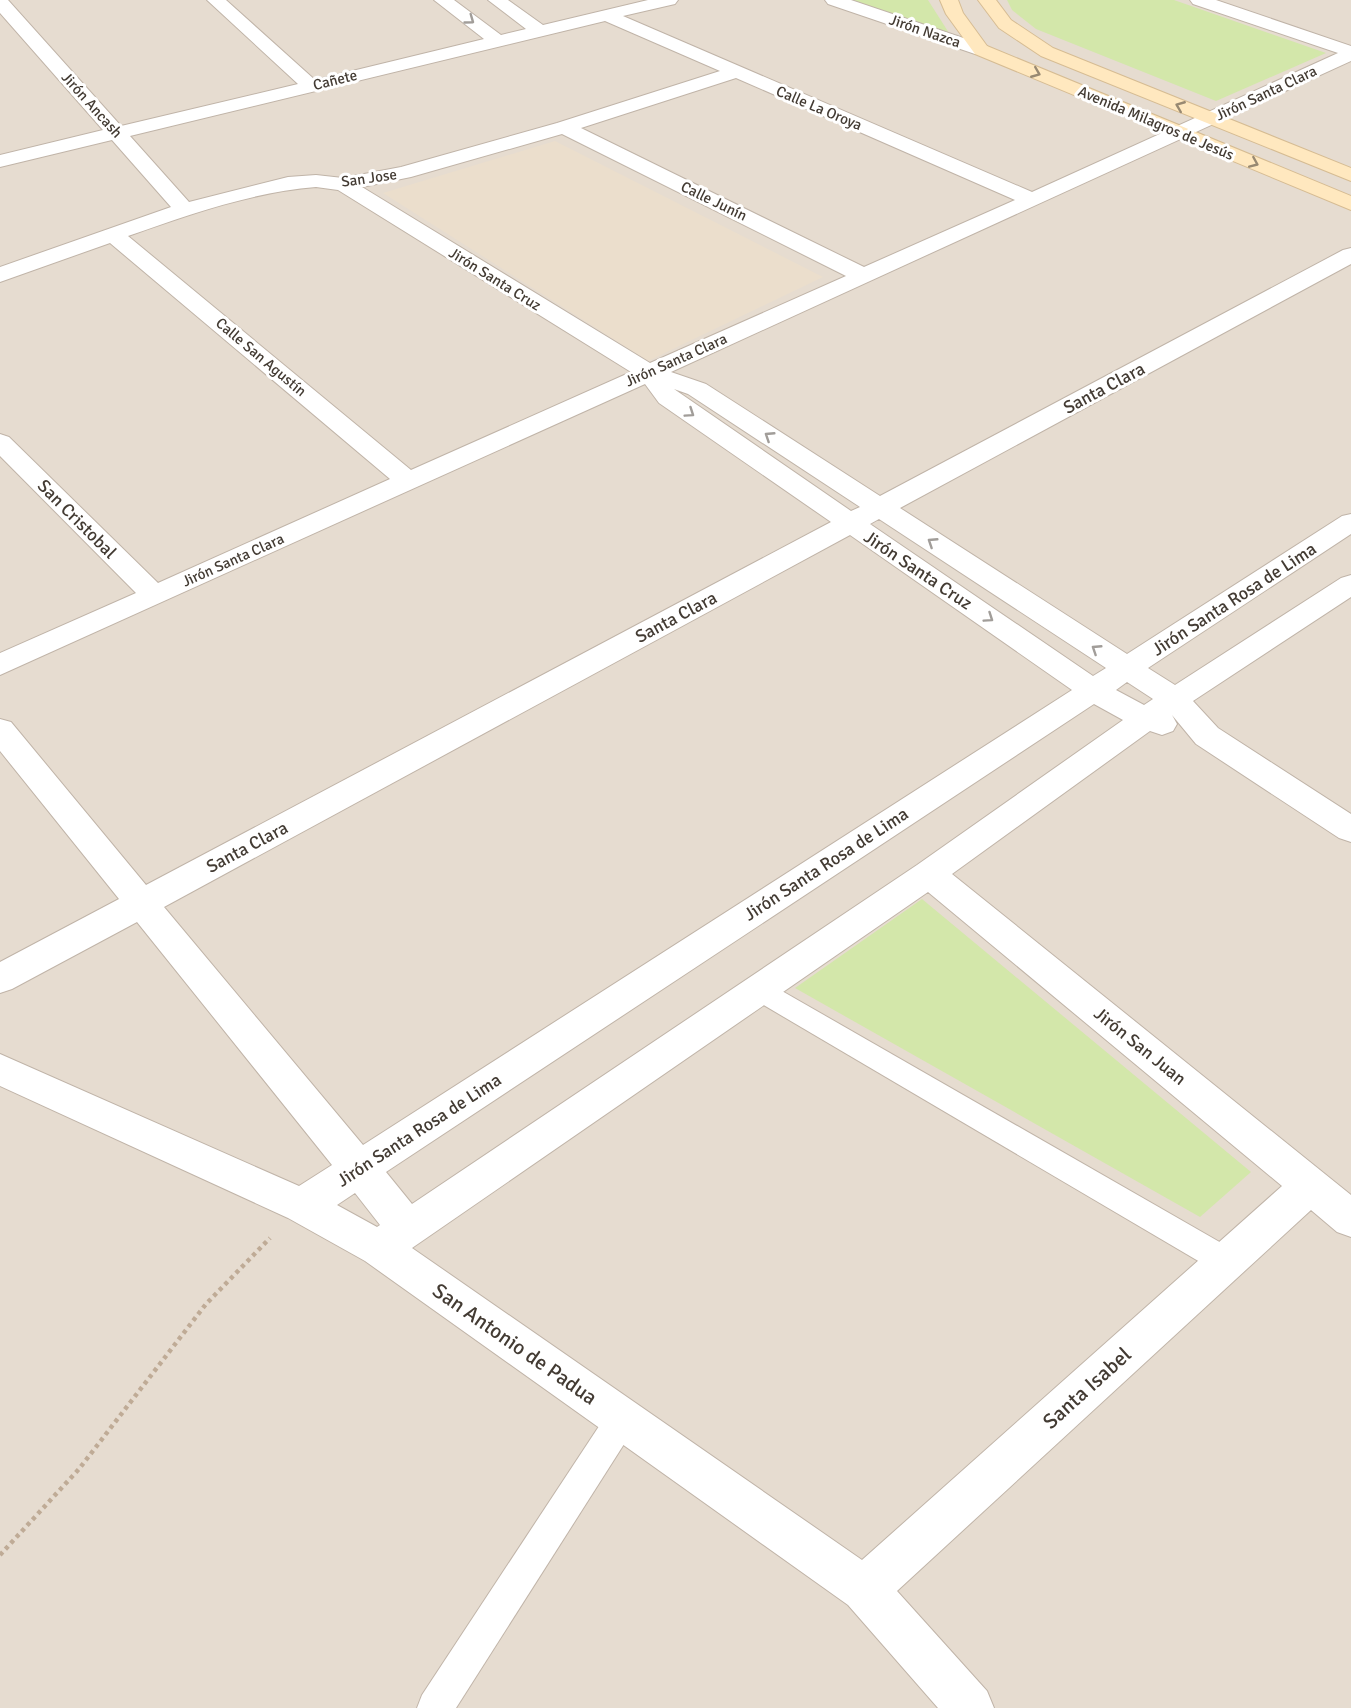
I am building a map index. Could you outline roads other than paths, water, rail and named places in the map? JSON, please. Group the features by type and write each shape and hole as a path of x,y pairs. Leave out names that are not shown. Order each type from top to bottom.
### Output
{"street":[{"path":"216,0 311,86"},
{"path":"443,0 498,41"},
{"path":"497,0 540,31"},
{"name":"Cañete","path":"0,160 669,0"},
{"name":"Jirón Nazca","path":"834,0 981,50"},
{"path":"949,0 981,50"},
{"name":"Avenida Milagros de Jesús","path":"987,0 993,15 1019,35 1047,51 1351,175"},
{"path":"1199,0 1351,53"},
{"name":"Jirón Ancash","path":"0,2 184,209"},
{"name":"Calle La Oroya","path":"606,15 1032,200"},
{"name":"Avenida Milagros de Jesús","path":"981,50 1351,204"},
{"name":"Jirón Santa Clara","path":"0,665 1181,133 1351,53"},
{"name":"San Jose","path":"0,275 184,209 288,183 316,181 343,184 404,173 737,72"},
{"name":"Calle Junín","path":"564,126 864,276"},
{"name":"Jirón Santa Cruz","path":"343,184 649,372 697,389 1175,699 1207,736 1351,830"},
{"name":"Calle San Agustín","path":"112,234 408,481"},
{"name":"Santa Clara","path":"0,979 1351,255"},
{"name":"Jirón Santa Cruz","path":"649,372 668,398 1094,690 1145,719 1207,736"},
{"name":"San Cristobal","path":"0,442 154,595"},
{"name":"Jirón Santa Rosa de Lima","path":"302,1206 1351,522"},
{"path":"0,730 359,1169 394,1239 929,874 1145,719 1351,584"},
{"name":"Jirón San Juan","path":"929,874 1351,1219"},
{"name":"San Antonio de Padua","path":"0,1069 302,1206 394,1239 622,1419 864,1589 970,1708"},
{"name":"Santa Isabel","path":"864,1589 1310,1186"}],"lane":[{"path":"759,990 1227,1262"},
{"path":"435,1708 622,1419"}]}
